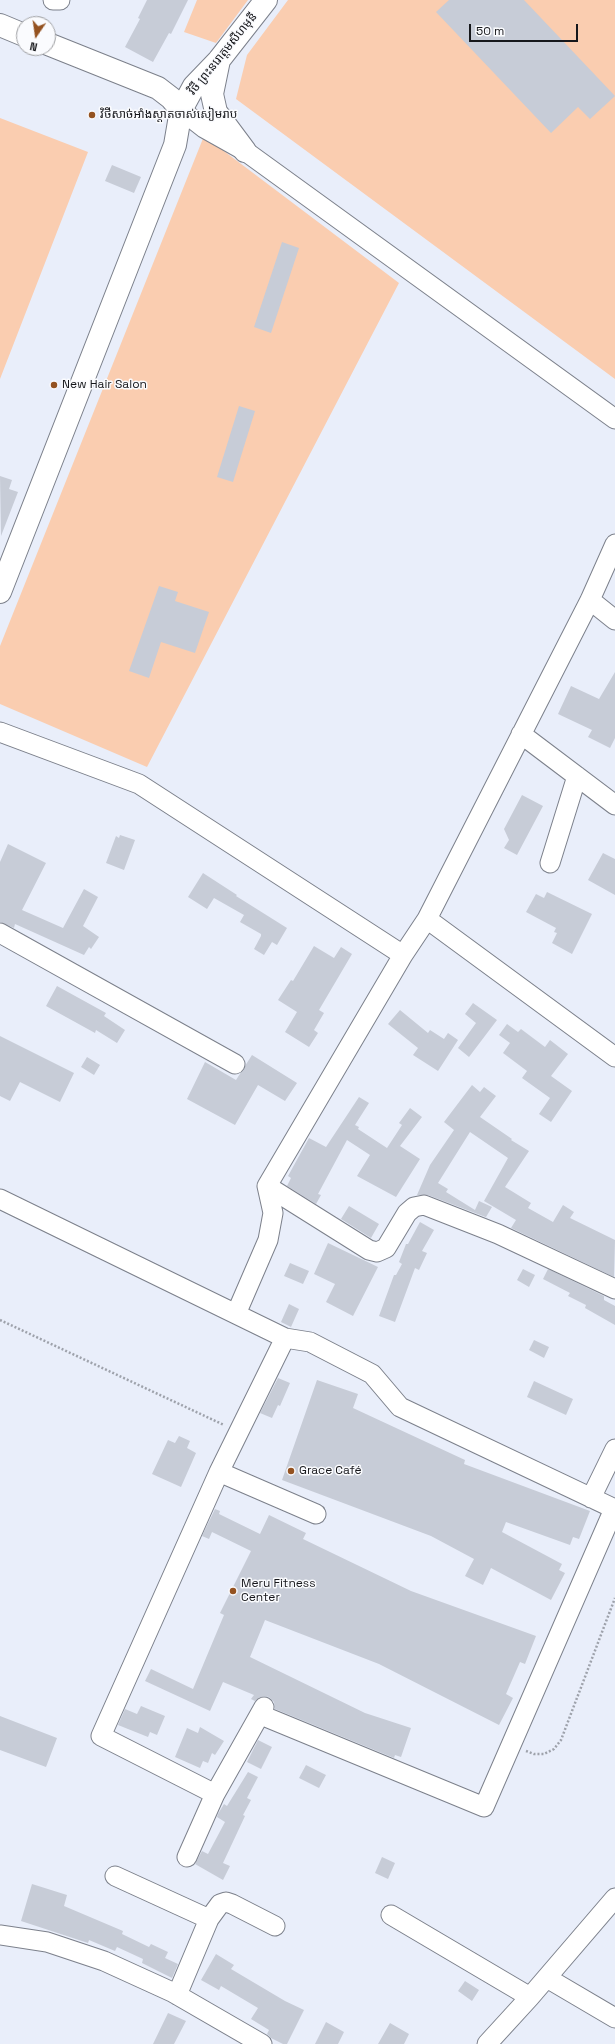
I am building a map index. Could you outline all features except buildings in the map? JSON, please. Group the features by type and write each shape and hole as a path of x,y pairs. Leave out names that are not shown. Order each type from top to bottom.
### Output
{"main road":[{"name":"វិថី ព្រះនរោត្ដមសីហមុនី","path":"0,592 175,145 181,110 194,86 219,60 266,0"},
{"path":"0,25 16,32"},
{"path":"56,47 158,88 171,98 181,110"},
{"path":"219,60 212,94 214,106 223,124 245,151"}],"street":[{"path":"53,0 60,0"},
{"path":"181,110 204,128 245,151 615,419"},
{"path":"236,1314 268,1240 273,1213 267,1186 403,955 427,919 590,600 615,544"},
{"path":"590,600 615,620"},
{"path":"0,732 140,784 403,955"},
{"path":"521,734 615,805"},
{"path":"550,863 577,776"},
{"path":"427,919 615,1056"},
{"path":"0,933 235,1064"},
{"path":"267,1186 369,1250 377,1252 386,1248 407,1213 414,1207 424,1205 498,1234 615,1289"},
{"path":"0,1200 285,1338 310,1342 372,1374 400,1407 615,1509 510,1744 484,1807 262,1711 215,1794 187,1857"},
{"path":"215,1794 101,1736 219,1472 285,1338"},
{"path":"591,1498 615,1449"},
{"path":"219,1472 316,1514"},
{"path":"115,1876 209,1919"},
{"path":"487,2044 530,1998 615,1898"},
{"path":"177,1994 209,1919 220,1904 226,1902 275,1926"},
{"path":"391,1915 530,1998"},
{"path":"0,1935 47,1942 84,1953 104,1961 177,1994 262,2044"},
{"path":"547,1978 615,2018"}],"path":[{"path":"0,1320 239,1432"},
{"path":"510,1744 534,1754 544,1754 554,1749 561,1740 615,1598"}],"shaded area":[{"path":"197,0 248,0 216,43 184,32"},
{"path":"288,0 615,0 615,379 236,99 247,55"},
{"path":"0,118 88,152 0,379"},
{"path":"204,136 399,283 147,767 0,704 0,646"}],"place":[{"name":"វិថីសាច់អាំងស្តាតចាស់សៀមរាប","path":"92,115"},
{"name":"New Hair Salon","path":"54,385"},
{"name":"Grace Café","path":"291,1471"},
{"name":"Meru Fitness Center","path":"233,1591"}]}
